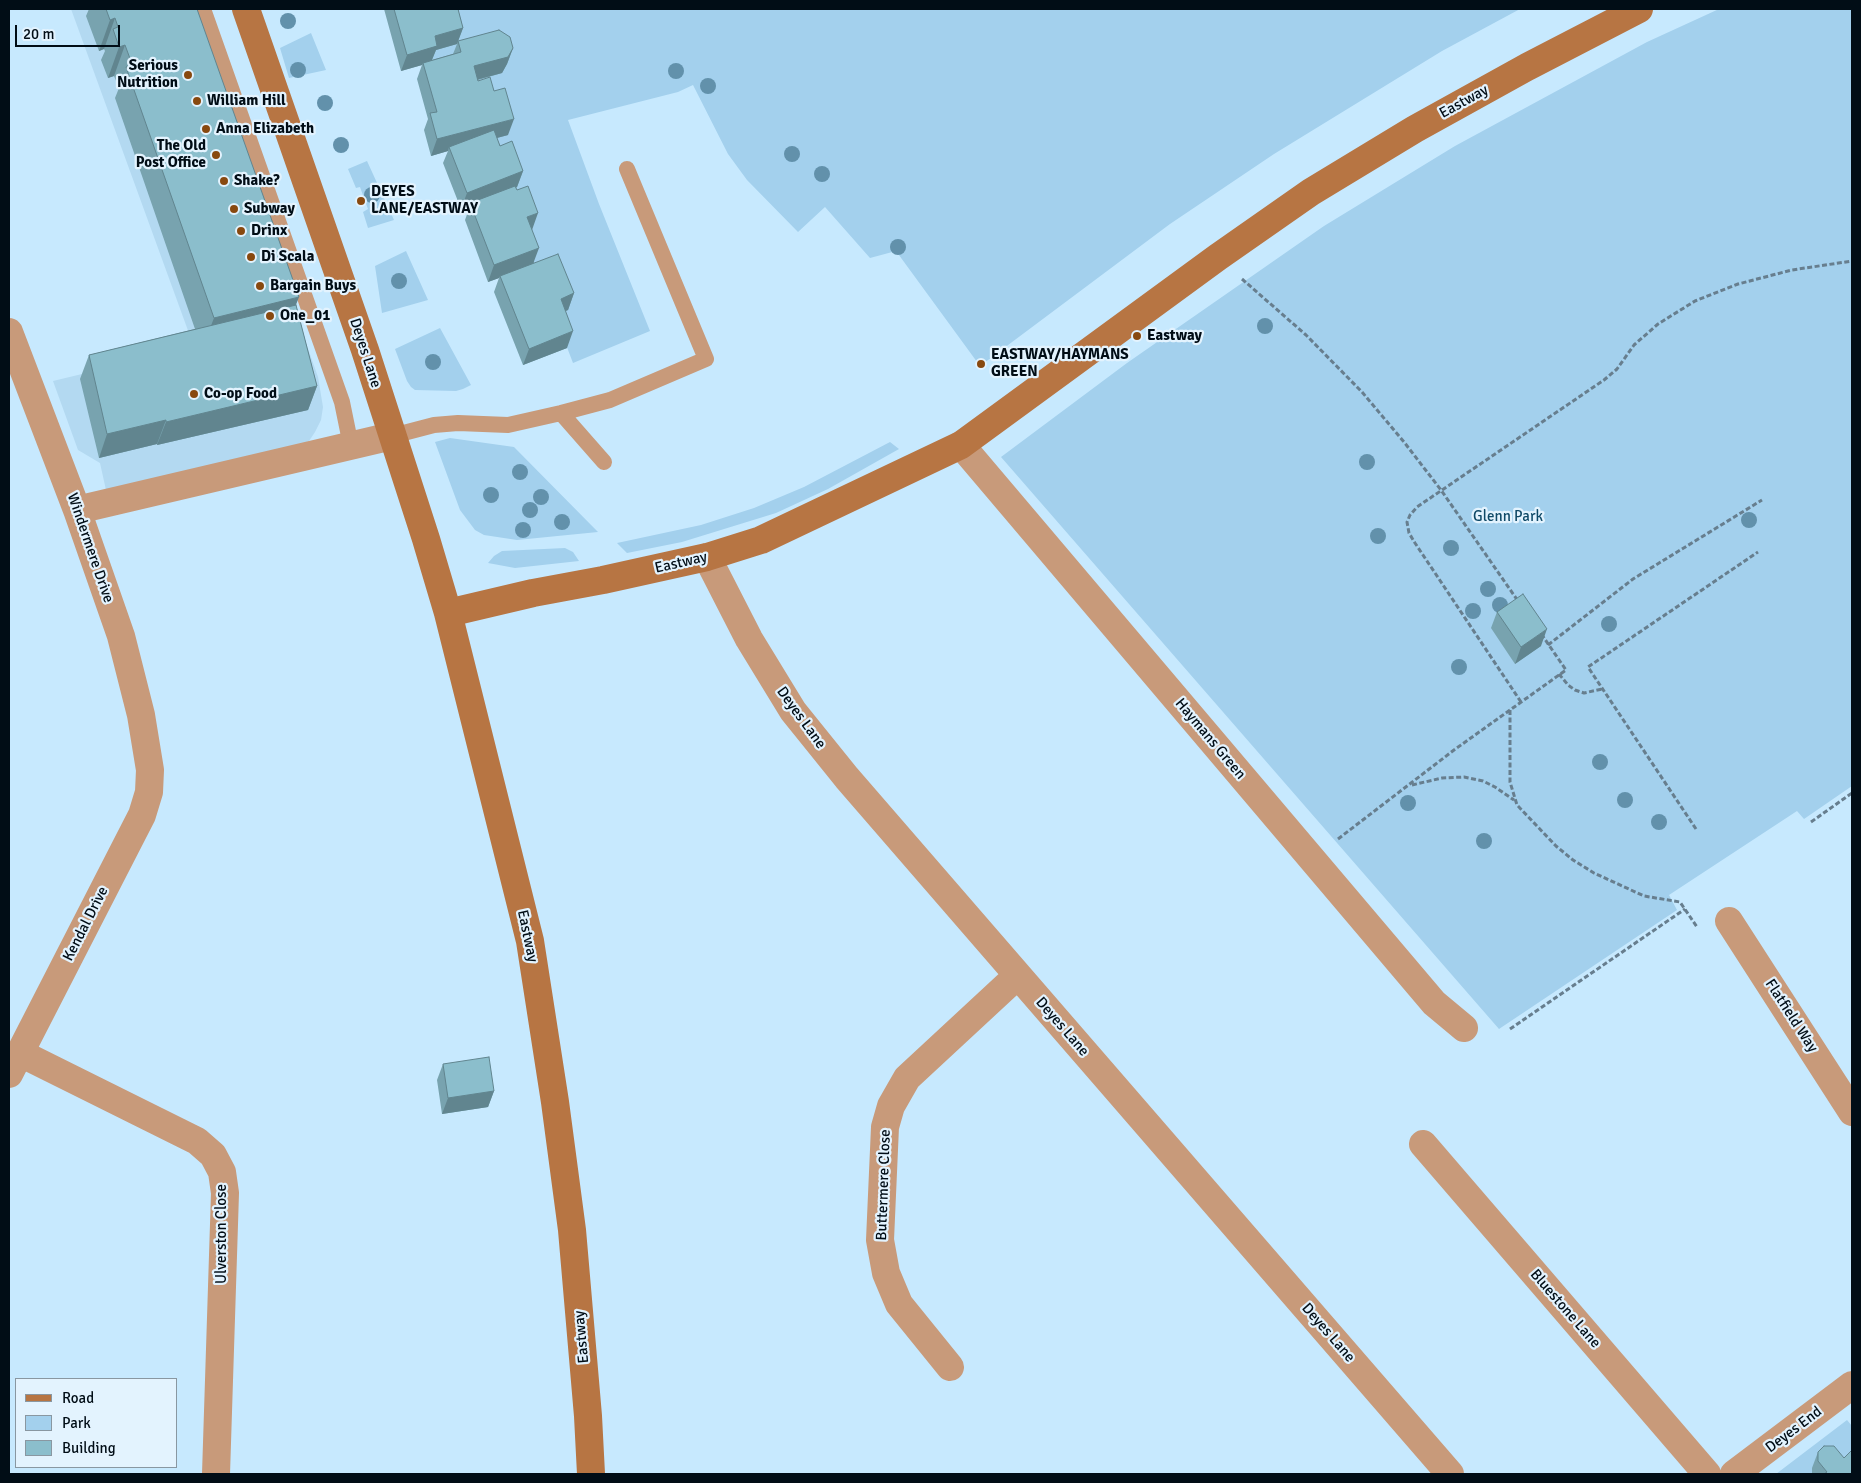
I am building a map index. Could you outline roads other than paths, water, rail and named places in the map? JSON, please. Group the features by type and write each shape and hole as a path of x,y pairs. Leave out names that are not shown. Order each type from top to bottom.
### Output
{"street":[{"name":"Deyes Lane","path":"246,9 364,350 448,613"},
{"name":"Eastway","path":"591,1474 588,1416 572,1230 555,1102 530,941 448,613 533,593 707,557 761,540 961,445 1218,257 1311,192 1415,129 1527,67 1639,9"},
{"name":"Windermere Drive","path":"9,332 77,510 121,636 141,716 150,770"},
{"path":"77,510 392,436"},
{"name":"Haymans Green","path":"961,445 1434,1003 1464,1028"},
{"name":"Deyes Lane","path":"707,557 750,639 793,711 853,785 1450,1474"},
{"name":"Kendal Drive","path":"14,1064 142,815 149,792 150,770"},
{"name":"Flatfield Way","path":"1729,921 1852,1112"},
{"name":"Buttermere Close","path":"950,1367 899,1304 886,1273 880,1240 885,1128 892,1106 907,1078 1018,976"},
{"name":"Ulverston Close","path":"14,1064 197,1140 213,1155 222,1172 225,1193 216,1474"},
{"name":"Bluestone Lane","path":"1423,1144 1707,1474"},
{"name":"Deyes End","path":"1734,1474 1852,1385"}],"lane":[{"path":"203,9 342,402 351,446"},
{"path":"392,436 434,424 508,425 561,413 610,400 706,359 627,169"},
{"path":"561,413 604,462"}],"place":[{"name":"Serious Nutrition","path":"188,75"},
{"name":"William Hill","path":"197,101"},
{"name":"Anna Elizabeth","path":"206,129"},
{"name":"The Old Post Office","path":"216,155"},
{"name":"Shake?","path":"224,181"},
{"name":"DEYES LANE/EASTWAY","path":"361,201"},
{"name":"Subway","path":"234,209"},
{"name":"Drinx","path":"241,231"},
{"name":"Di Scala","path":"251,257"},
{"name":"Bargain Buys","path":"260,286"},
{"name":"One_01","path":"270,316"},
{"name":"Eastway","path":"1137,336"},
{"name":"EASTWAY/HAYMANS GREEN","path":"981,364"},
{"name":"Co-op Food","path":"194,394"}],"park label":[{"name":"Glenn Park","path":"1508,517"}]}
